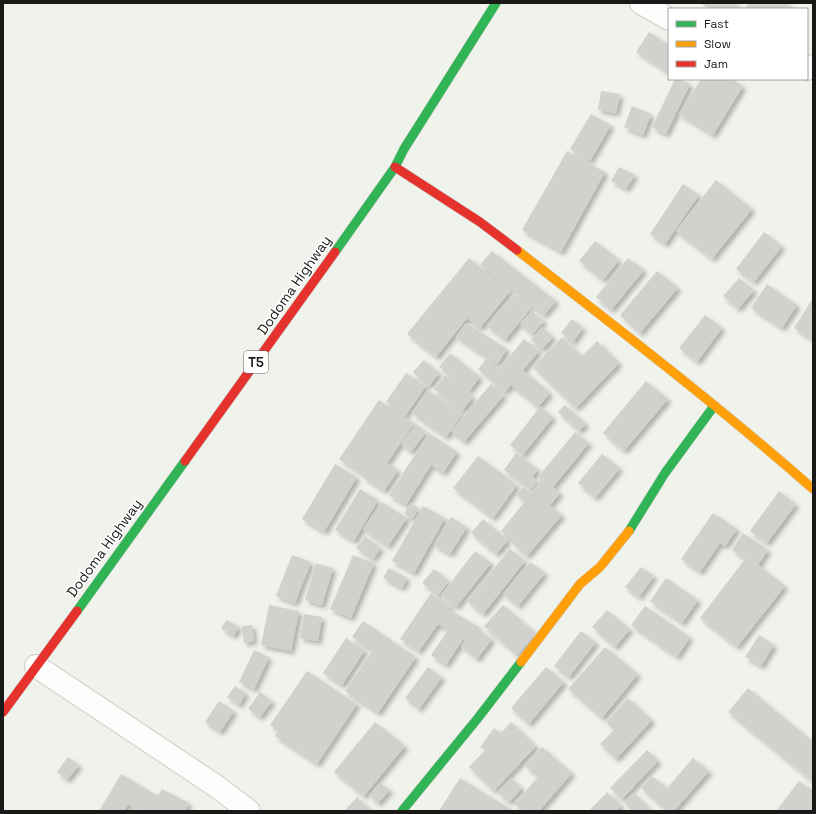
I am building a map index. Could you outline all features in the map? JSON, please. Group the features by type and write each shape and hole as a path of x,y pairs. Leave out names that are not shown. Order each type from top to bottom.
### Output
{"main road":[{"name":"Dodoma Highway","path":"3,712 396,167 404,149 496,3"},
{"path":"396,167 486,227 632,339 813,489"},
{"path":"402,811 478,718 580,584 600,567 633,525 665,473 714,406"}],"street":[{"path":"641,3 668,18"},
{"path":"36,666 216,786 249,811"}],"building":[{"path":"700,3 735,3 741,7 740,8 708,8"},
{"path":"749,3 790,3 787,8 745,8"},
{"path":"649,32 668,44 668,72 636,52"},
{"path":"675,80 681,80 690,84 666,134 652,127"},
{"path":"700,80 734,80 743,86 713,135 679,114"},
{"path":"601,91 620,94 616,113 598,110"},
{"path":"632,106 651,114 643,135 624,127"},
{"path":"591,114 611,125 590,161 570,149"},
{"path":"567,151 605,172 561,252 522,230"},
{"path":"619,167 635,175 626,189 611,181"},
{"path":"716,180 752,209 712,259 676,231"},
{"path":"683,184 699,195 665,244 650,234"},
{"path":"764,232 782,246 754,282 736,269"},
{"path":"595,241 619,260 603,280 579,261"},
{"path":"492,251 556,301 544,315 480,265"},
{"path":"469,258 510,291 480,328 467,318 436,357 407,334"},
{"path":"628,258 644,270 611,310 596,297"},
{"path":"657,271 678,288 640,333 620,315"},
{"path":"739,278 754,290 738,309 723,296"},
{"path":"767,284 797,305 782,328 751,308"},
{"path":"514,294 531,308 505,340 487,326"},
{"path":"813,298 813,340 794,328"},
{"path":"532,311 544,321 532,335 520,324"},
{"path":"705,315 722,328 697,362 679,348"},
{"path":"572,319 583,328 573,342 561,333"},
{"path":"466,323 507,349 497,364 456,337"},
{"path":"542,327 553,337 542,349 531,340"},
{"path":"562,337 582,356 597,341 619,363 576,408 533,367"},
{"path":"524,339 539,351 523,370 550,393 538,407 511,385 505,392 478,369 486,359 499,369"},
{"path":"450,353 480,377 469,391 439,367"},
{"path":"424,360 439,373 429,386 413,372"},
{"path":"406,373 426,386 405,416 386,402"},
{"path":"445,375 473,397 462,411 434,389"},
{"path":"646,381 668,399 624,451 603,433"},
{"path":"491,384 504,395 464,442 451,431"},
{"path":"428,390 462,414 446,437 412,413"},
{"path":"379,400 414,423 387,463 398,470 384,491 363,477 364,475 339,459"},
{"path":"565,405 586,424 579,431 558,412"},
{"path":"540,407 553,417 523,455 510,445"},
{"path":"416,424 426,432 411,452 401,444"},
{"path":"575,432 589,443 553,487 560,493 550,505 562,515 527,556 512,543 514,541 501,531 525,501 516,495 523,487 531,493 541,480 538,477"},
{"path":"429,433 457,452 443,473 431,465 406,505 389,495"},
{"path":"516,453 538,469 532,477 538,481 531,489 504,470"},
{"path":"602,454 620,468 595,498 578,483"},
{"path":"478,456 517,485 493,518 453,488"},
{"path":"335,464 357,477 324,532 302,519"},
{"path":"360,489 378,500 354,541 335,530"},
{"path":"779,491 796,504 767,543 750,531"},
{"path":"382,502 407,518 388,546 363,529"},
{"path":"411,503 419,509 412,519 404,513"},
{"path":"423,506 445,518 414,573 392,561"},
{"path":"713,513 737,529 725,546 720,543 700,572 681,559"},
{"path":"451,517 467,527 450,554 434,545"},
{"path":"483,519 508,540 496,554 471,533"},
{"path":"743,533 768,550 758,565 785,586 737,647 700,618 745,559 732,550"},
{"path":"365,536 381,548 373,559 356,548"},
{"path":"510,549 525,561 483,614 467,601"},
{"path":"475,551 491,563 456,607 441,595"},
{"path":"292,555 311,562 295,603 276,596"},
{"path":"353,555 374,563 351,618 330,609"},
{"path":"530,562 545,573 518,606 503,594"},
{"path":"316,563 333,568 322,605 305,600"},
{"path":"641,567 654,576 639,597 625,587"},
{"path":"389,568 407,578 402,588 383,578"},
{"path":"434,569 449,581 438,595 422,583"},
{"path":"666,578 698,600 682,623 650,601"},
{"path":"431,593 450,606 448,609 479,627 478,629 492,639 477,659 461,646 465,640 463,639 446,665 431,655 448,630 438,624 419,651 400,639"},
{"path":"269,605 299,611 291,651 261,645"},
{"path":"503,605 536,633 517,655 484,626"},
{"path":"645,606 690,637 677,657 631,625"},
{"path":"607,610 630,629 615,647 592,627"},
{"path":"304,614 322,617 318,641 300,638"},
{"path":"227,620 239,627 233,636 221,628"},
{"path":"363,621 416,657 378,713 345,691 373,650 352,637"},
{"path":"252,625 254,641 244,643 242,626"},
{"path":"581,631 596,642 569,677 554,666"},
{"path":"759,635 774,645 761,666 745,657"},
{"path":"346,638 365,650 342,685 323,673"},
{"path":"605,647 638,674 602,718 568,689"},
{"path":"254,650 269,657 254,689 239,682"},
{"path":"428,667 442,677 419,709 405,698"},
{"path":"546,667 564,682 529,724 511,708"},
{"path":"307,671 357,704 317,764 275,736 278,731 270,725"},
{"path":"235,686 246,693 239,705 227,697"},
{"path":"748,688 813,742 813,777 811,780 728,712"},
{"path":"260,692 272,701 260,717 248,709"},
{"path":"628,698 652,720 616,759 600,744 614,730 606,722"},
{"path":"219,701 234,711 220,732 205,722"},
{"path":"375,722 405,746 364,796 334,772"},
{"path":"511,722 536,746 494,791 469,767 485,750 480,747 494,728 501,733"},
{"path":"542,747 572,773 539,811 523,811 514,804 538,777 525,766"},
{"path":"647,750 658,761 622,799 610,788"},
{"path":"68,757 79,765 67,780 57,772"},
{"path":"693,758 709,771 674,811 668,811 641,788 652,776 667,788"},
{"path":"121,774 158,796 162,789 189,803 185,811 140,811 128,804 124,811 99,811"},
{"path":"460,778 514,811 439,811"},
{"path":"511,778 522,788 509,802 497,792"},
{"path":"799,781 813,791 813,811 776,811"},
{"path":"381,783 390,790 378,803 369,796"},
{"path":"607,792 621,805 616,811 589,811"},
{"path":"634,793 652,811 632,811 624,802"},
{"path":"357,797 372,811 344,811"}],"traffic: fast":[{"path":"335,252 395,167 404,149 496,3"},
{"path":"629,531 665,473 714,406"},
{"path":"77,611 185,461"},
{"path":"402,811 478,718 521,662"}],"traffic: slow":[{"path":"517,250 704,397 813,489"},
{"path":"521,662 580,584 600,567 629,531"}],"traffic: jam":[{"path":"395,167 480,222 517,250"},
{"path":"185,461 335,252"},
{"path":"3,712 77,611"}]}
